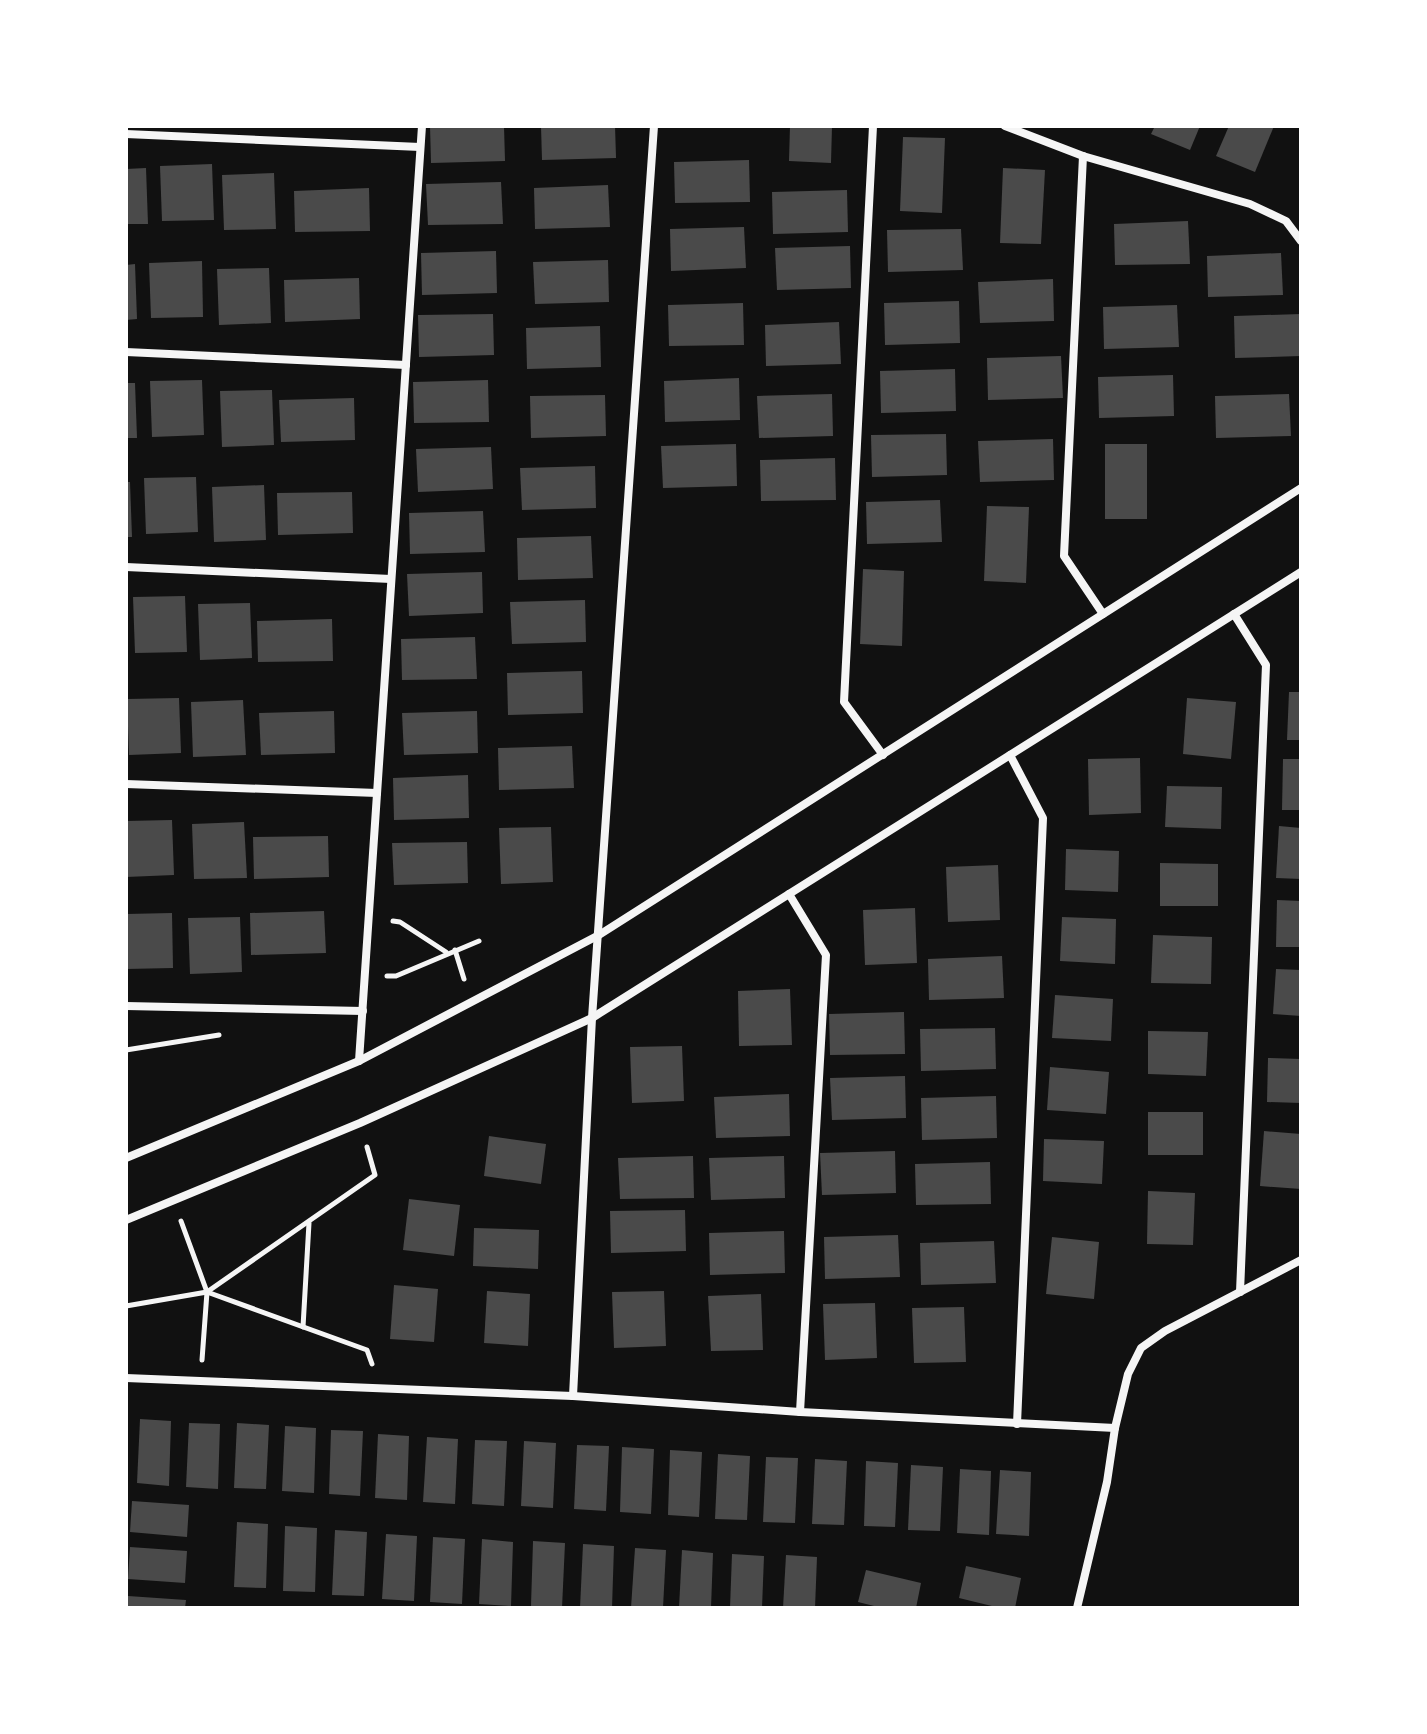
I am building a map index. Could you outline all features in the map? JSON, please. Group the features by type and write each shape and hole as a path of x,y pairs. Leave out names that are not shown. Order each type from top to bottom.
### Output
{"street":[{"path":"359,1061 422,126"},
{"path":"573,1396 592,1018 654,126"},
{"path":"873,126 844,702 883,755"},
{"path":"1005,126 1083,156 1250,204 1286,221 1301,241"},
{"path":"126,134 420,147"},
{"path":"1083,156 1064,556 1103,614"},
{"path":"126,352 406,365"},
{"path":"126,1158 359,1061 599,935 1301,488"},
{"path":"126,567 391,579"},
{"path":"126,1220 360,1123 592,1018 1301,572"},
{"path":"1234,614 1266,665 1240,1292"},
{"path":"1010,755 1043,818 1017,1424"},
{"path":"126,784 377,793"},
{"path":"789,894 826,955 800,1412"},
{"path":"126,1006 363,1011"},
{"path":"1077,1608 1107,1482 1115,1428 1128,1374 1141,1348 1165,1331 1301,1260"},
{"path":"126,1378 573,1396 800,1412 1115,1428"}],"path":[{"path":"368,919 400,922 447,953"},
{"path":"365,977 396,976 479,941"},
{"path":"126,1306 207,1292 375,1175 360,1123"},
{"path":"173,1201 207,1292 201,1381"},
{"path":"303,1327 310,1222"},
{"path":"207,1292 367,1350 380,1388"}],"building":[{"path":"430,126 504,126 505,161 431,163"},
{"path":"541,126 615,126 616,158 542,160"},
{"path":"790,126 832,126 831,163 789,161"},
{"path":"1155,126 1200,126 1190,150 1151,134"},
{"path":"1229,126 1274,126 1255,172 1216,156"},
{"path":"903,137 945,138 942,213 900,211"},
{"path":"749,160 750,202 675,203 674,162"},
{"path":"212,164 214,220 162,221 160,166"},
{"path":"146,168 148,224 126,224 126,169"},
{"path":"1003,168 1045,170 1041,244 1000,243"},
{"path":"274,173 276,229 224,230 222,175"},
{"path":"501,182 503,224 428,225 426,184"},
{"path":"608,185 610,227 535,229 534,188"},
{"path":"369,188 370,231 295,232 294,191"},
{"path":"847,190 848,232 773,234 772,192"},
{"path":"1188,221 1190,264 1115,265 1114,224"},
{"path":"744,227 746,268 671,271 670,229"},
{"path":"961,229 963,270 888,272 887,230"},
{"path":"850,246 851,288 777,290 775,248"},
{"path":"496,251 497,293 422,295 421,253"},
{"path":"1281,253 1283,295 1208,297 1207,256"},
{"path":"608,260 609,302 535,304 533,262"},
{"path":"202,261 203,317 151,318 149,263"},
{"path":"135,264 137,319 126,320 126,265"},
{"path":"269,268 271,323 219,325 217,269"},
{"path":"359,278 360,319 285,322 284,280"},
{"path":"1053,279 1054,321 980,323 978,282"},
{"path":"959,301 960,343 885,345 884,303"},
{"path":"743,303 744,345 669,346 668,305"},
{"path":"1177,305 1179,347 1104,349 1103,307"},
{"path":"493,314 494,355 419,357 418,315"},
{"path":"1301,314 1301,356 1235,358 1234,316"},
{"path":"839,322 841,364 766,366 765,325"},
{"path":"600,326 601,367 527,369 526,328"},
{"path":"1061,356 1063,398 988,400 987,358"},
{"path":"955,369 956,411 881,413 880,371"},
{"path":"1173,375 1174,416 1099,418 1098,377"},
{"path":"739,378 740,420 665,422 664,381"},
{"path":"202,380 204,435 152,437 150,381"},
{"path":"488,380 489,422 414,423 413,382"},
{"path":"126,383 135,383 137,438 126,438"},
{"path":"272,390 274,445 222,447 220,391"},
{"path":"832,394 833,436 759,438 757,396"},
{"path":"1289,394 1291,436 1216,438 1215,396"},
{"path":"605,395 606,436 531,438 530,396"},
{"path":"354,398 355,440 281,442 279,400"},
{"path":"946,434 947,475 872,477 871,435"},
{"path":"1053,439 1054,480 980,482 978,441"},
{"path":"736,444 737,486 663,488 661,446"},
{"path":"1105,444 1147,444 1147,519 1105,519"},
{"path":"491,447 493,489 418,492 416,449"},
{"path":"835,458 836,500 761,501 760,460"},
{"path":"595,466 596,508 522,510 520,468"},
{"path":"196,477 198,532 146,534 144,478"},
{"path":"126,482 130,482 132,537 126,537"},
{"path":"264,485 266,540 214,542 212,487"},
{"path":"352,492 353,533 278,535 277,493"},
{"path":"940,500 942,542 867,544 866,502"},
{"path":"987,506 1029,507 1026,583 984,581"},
{"path":"483,511 485,552 410,554 409,513"},
{"path":"591,536 593,578 518,580 517,538"},
{"path":"863,569 904,571 902,646 860,644"},
{"path":"482,572 483,613 409,616 407,574"},
{"path":"185,596 187,652 135,653 133,597"},
{"path":"585,600 586,642 512,644 510,602"},
{"path":"250,603 252,658 200,660 198,604"},
{"path":"332,619 333,661 258,662 257,621"},
{"path":"475,637 477,679 402,680 401,639"},
{"path":"582,671 583,713 508,715 507,673"},
{"path":"1289,692 1301,692 1301,740 1287,740"},
{"path":"179,698 181,753 129,755 127,699"},
{"path":"1187,698 1236,702 1231,759 1183,754"},
{"path":"243,700 246,755 193,757 191,702"},
{"path":"334,711 335,753 261,755 259,713"},
{"path":"477,711 478,753 404,755 402,713"},
{"path":"572,746 574,788 499,790 498,748"},
{"path":"1140,758 1141,813 1089,815 1088,759"},
{"path":"1283,759 1301,759 1301,810 1282,810"},
{"path":"468,775 469,818 394,820 393,778"},
{"path":"1167,786 1222,787 1221,829 1165,827"},
{"path":"172,820 174,875 126,877 126,821"},
{"path":"244,822 247,878 194,879 192,824"},
{"path":"1279,826 1301,828 1301,879 1276,878"},
{"path":"551,827 553,882 501,884 499,828"},
{"path":"328,836 329,877 254,879 253,837"},
{"path":"467,842 468,883 394,885 392,843"},
{"path":"1066,849 1119,851 1118,892 1065,890"},
{"path":"1160,863 1218,864 1218,906 1160,906"},
{"path":"998,865 1000,920 948,922 946,867"},
{"path":"1277,900 1301,901 1301,947 1276,947"},
{"path":"915,908 917,963 865,965 863,910"},
{"path":"324,911 326,953 251,955 250,913"},
{"path":"172,913 173,968 126,969 126,914"},
{"path":"240,917 242,972 190,974 188,918"},
{"path":"1062,917 1116,919 1115,964 1060,961"},
{"path":"1153,935 1212,937 1211,984 1151,983"},
{"path":"1002,956 1004,998 929,1000 928,959"},
{"path":"1276,969 1301,970 1301,1016 1273,1014"},
{"path":"790,989 792,1045 739,1046 738,991"},
{"path":"1055,995 1113,999 1111,1041 1052,1038"},
{"path":"904,1012 905,1054 830,1055 829,1014"},
{"path":"995,1028 996,1069 921,1071 920,1029"},
{"path":"1148,1031 1208,1032 1206,1076 1148,1074"},
{"path":"682,1046 684,1101 632,1103 630,1047"},
{"path":"1268,1058 1301,1059 1301,1103 1267,1102"},
{"path":"1050,1067 1109,1072 1106,1114 1047,1110"},
{"path":"905,1076 906,1118 832,1120 830,1078"},
{"path":"789,1094 790,1136 716,1138 714,1097"},
{"path":"996,1096 997,1138 922,1140 921,1098"},
{"path":"1148,1112 1203,1112 1203,1155 1148,1155"},
{"path":"1264,1131 1301,1134 1301,1189 1260,1186"},
{"path":"489,1136 546,1144 541,1184 484,1176"},
{"path":"1044,1139 1104,1141 1102,1184 1043,1181"},
{"path":"895,1151 896,1193 822,1195 820,1153"},
{"path":"693,1156 694,1198 620,1199 618,1158"},
{"path":"784,1156 785,1198 711,1200 709,1158"},
{"path":"990,1162 991,1204 916,1205 915,1164"},
{"path":"1148,1191 1195,1193 1193,1245 1147,1244"},
{"path":"409,1199 460,1205 454,1256 403,1250"},
{"path":"685,1210 686,1251 611,1253 610,1211"},
{"path":"474,1228 539,1230 538,1269 473,1266"},
{"path":"784,1231 785,1273 710,1275 709,1233"},
{"path":"898,1235 900,1277 825,1279 824,1237"},
{"path":"1052,1237 1099,1242 1094,1299 1046,1294"},
{"path":"994,1241 996,1283 921,1285 920,1243"},
{"path":"394,1285 438,1289 434,1342 390,1339"},
{"path":"487,1291 530,1294 528,1346 484,1343"},
{"path":"664,1291 666,1346 614,1348 612,1292"},
{"path":"761,1294 763,1350 711,1351 708,1296"},
{"path":"875,1303 877,1358 825,1360 823,1304"},
{"path":"964,1307 966,1362 914,1363 912,1308"},
{"path":"140,1419 171,1421 169,1486 137,1483"},
{"path":"189,1423 220,1424 218,1489 186,1487"},
{"path":"237,1423 269,1425 266,1489 234,1488"},
{"path":"285,1426 316,1428 314,1493 282,1491"},
{"path":"331,1430 363,1431 360,1496 329,1494"},
{"path":"378,1434 409,1436 407,1500 375,1498"},
{"path":"427,1437 458,1439 455,1504 423,1502"},
{"path":"475,1440 507,1441 504,1506 472,1504"},
{"path":"524,1441 556,1443 553,1508 521,1506"},
{"path":"577,1445 609,1446 606,1511 574,1509"},
{"path":"622,1447 654,1449 651,1514 620,1512"},
{"path":"670,1450 702,1452 699,1517 668,1515"},
{"path":"718,1454 750,1456 747,1520 715,1519"},
{"path":"766,1457 798,1458 795,1523 763,1522"},
{"path":"815,1459 847,1461 844,1525 812,1524"},
{"path":"866,1461 898,1463 895,1527 864,1526"},
{"path":"911,1465 943,1467 940,1531 908,1530"},
{"path":"960,1469 991,1471 989,1535 957,1533"},
{"path":"1000,1470 1031,1472 1029,1536 996,1534"},
{"path":"132,1501 189,1505 187,1537 130,1532"},
{"path":"237,1522 268,1524 266,1588 234,1587"},
{"path":"285,1526 317,1528 315,1592 283,1591"},
{"path":"335,1530 367,1532 364,1596 332,1595"},
{"path":"386,1534 417,1536 414,1601 382,1599"},
{"path":"433,1537 465,1539 462,1604 430,1602"},
{"path":"482,1539 513,1542 511,1606 479,1604"},
{"path":"533,1541 565,1543 562,1608 531,1606"},
{"path":"583,1544 614,1546 612,1608 580,1608"},
{"path":"130,1547 187,1551 185,1583 128,1579"},
{"path":"635,1548 666,1550 663,1608 631,1608"},
{"path":"682,1550 713,1553 711,1608 679,1608"},
{"path":"732,1554 764,1556 762,1608 730,1608"},
{"path":"786,1555 817,1557 815,1608 783,1608"},
{"path":"966,1566 1021,1578 1015,1608 1000,1608 959,1598"},
{"path":"866,1570 921,1583 916,1608 882,1608 858,1602"},
{"path":"128,1596 186,1600 185,1608 128,1608"}]}
